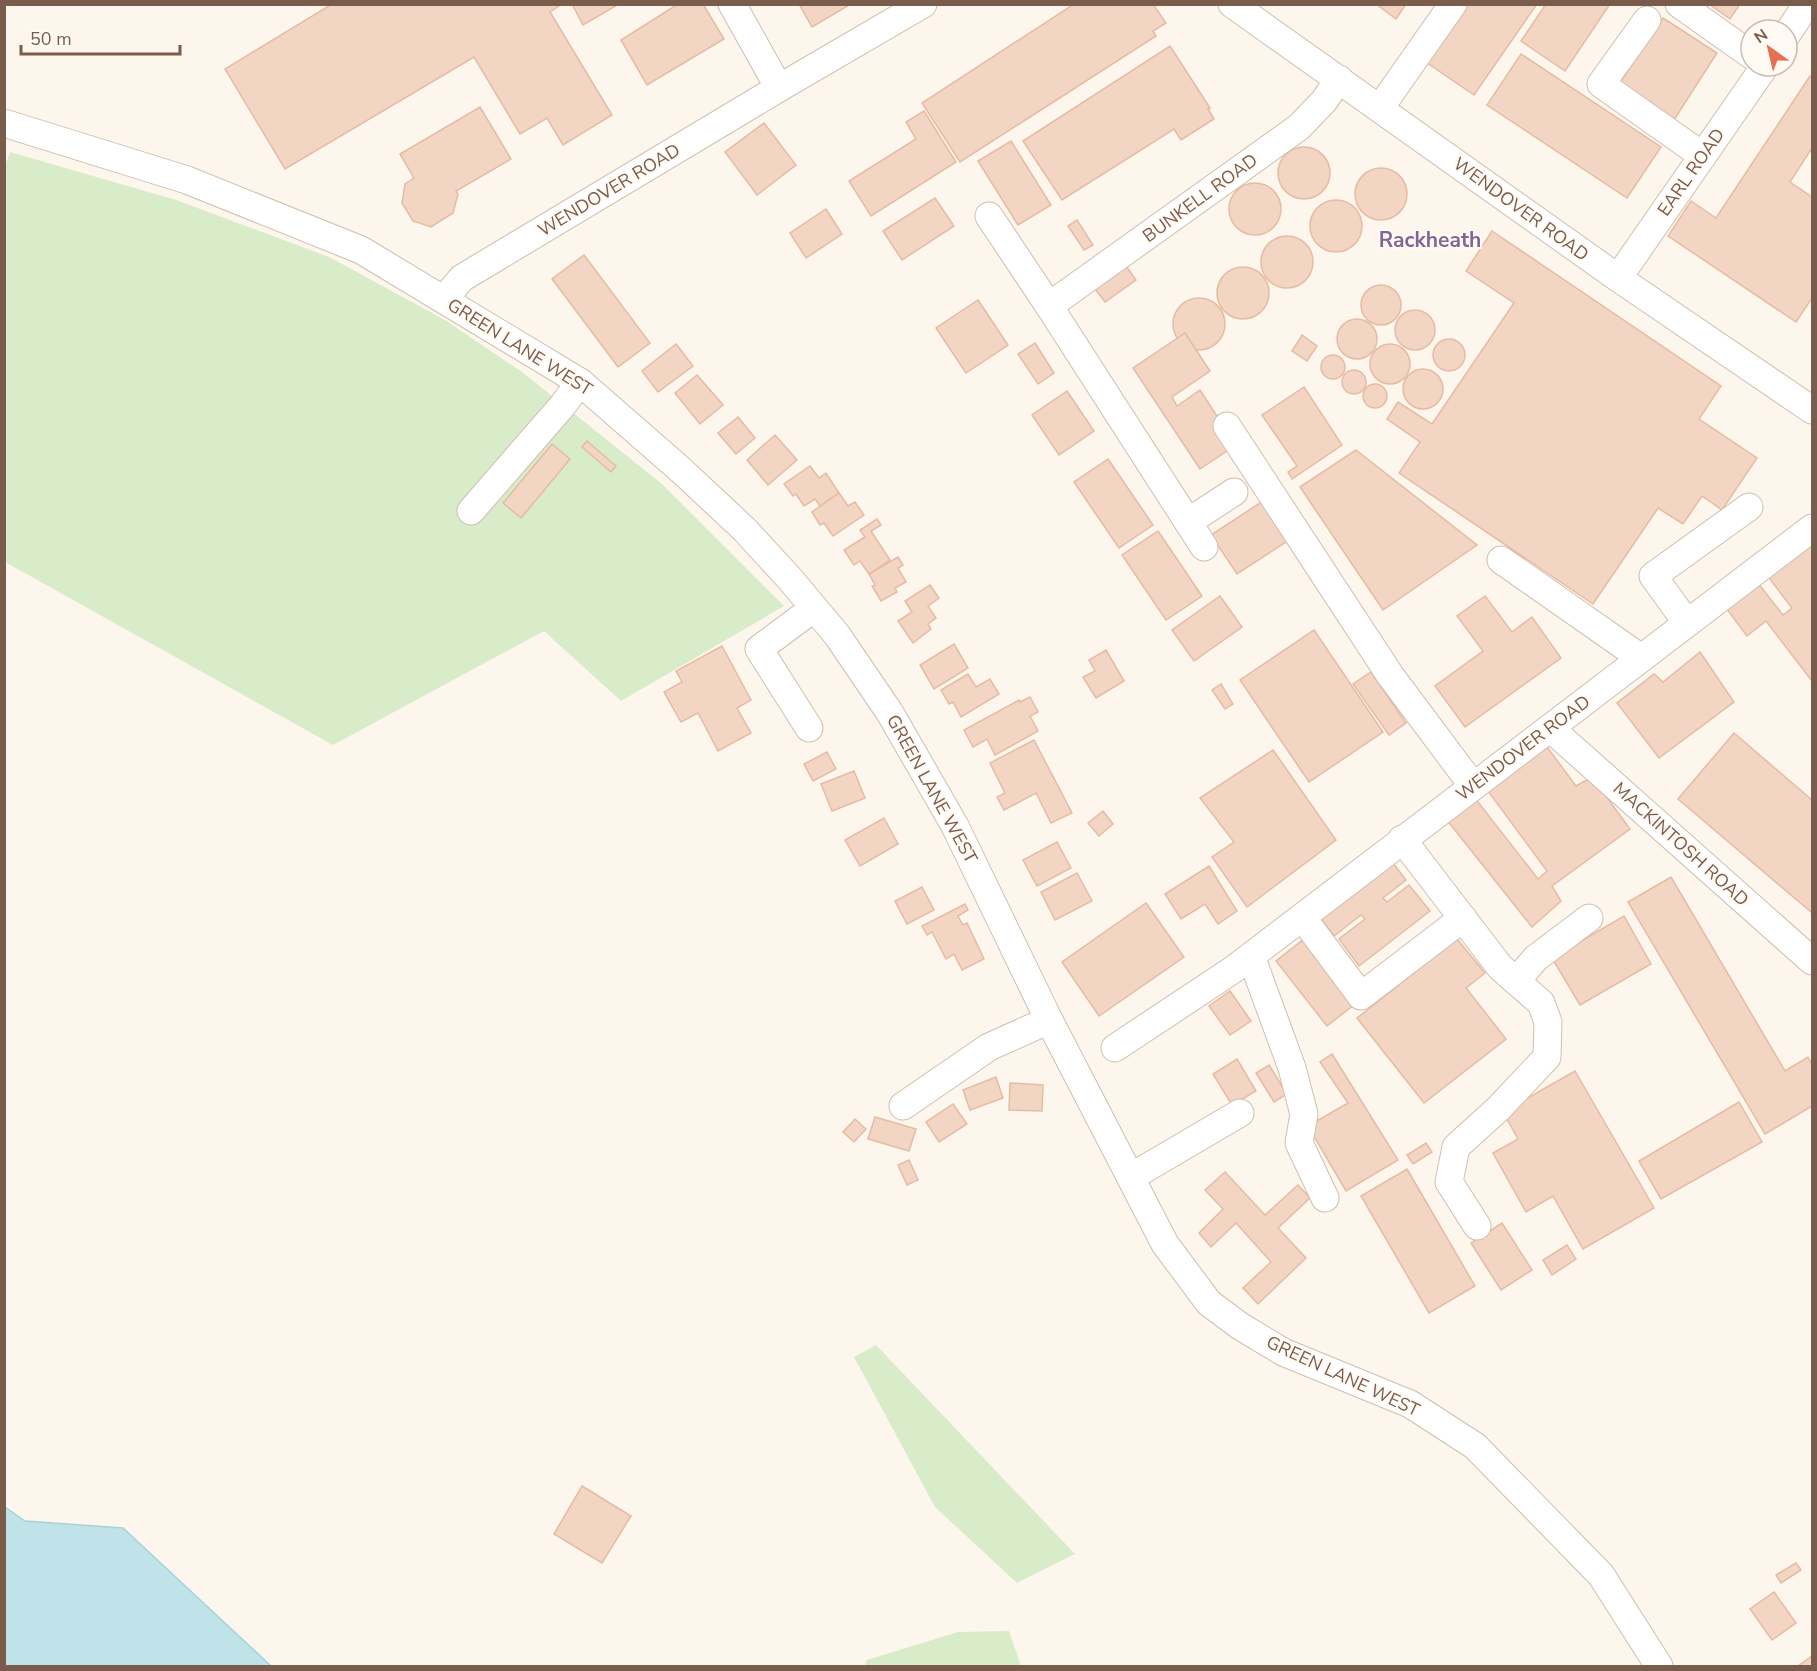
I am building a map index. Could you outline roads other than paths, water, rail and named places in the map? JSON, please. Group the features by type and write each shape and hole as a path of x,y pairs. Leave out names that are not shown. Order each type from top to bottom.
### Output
{"street":[{"path":"732,4 779,88"},
{"name":"WENDOVER ROAD","path":"444,299 462,278 923,4"},
{"name":"WENDOVER ROAD","path":"1232,4 1618,278 1812,410"},
{"path":"1380,108 1453,4"},
{"path":"1679,4 1739,46"},
{"path":"1647,20 1601,84 1703,156"},
{"name":"EARL ROAD","path":"1618,278 1757,78"},
{"name":"BUNKELL ROAD","path":"1049,306 1299,128 1324,101 1339,79"},
{"name":"GREEN LANE WEST","path":"4,123 187,180 361,250 580,382 674,463 745,530 814,608 837,635 890,713 955,826 1049,1020 1165,1244 1209,1303 1240,1326 1283,1352 1410,1404 1475,1446 1601,1575 1659,1666"},
{"path":"989,216 1204,547"},
{"path":"471,511 580,382"},
{"path":"1227,426 1390,675 1473,786"},
{"path":"1188,522 1234,492"},
{"path":"1688,623 1653,576 1749,507"},
{"name":"WENDOVER ROAD","path":"1115,1048 1243,962 1812,528"},
{"path":"1501,560 1641,658"},
{"path":"809,728 759,649 814,608"},
{"name":"MACKINTOSH ROAD","path":"1550,728 1812,961"},
{"path":"1402,839 1500,967 1541,1003 1548,1022 1547,1057 1499,1108 1456,1147 1449,1182 1477,1226"},
{"path":"1302,917 1361,996 1462,918"},
{"path":"1516,981 1536,958 1589,918"},
{"path":"1243,962 1292,1068 1304,1113 1299,1143 1325,1198"},
{"path":"921,1103 990,1047 1049,1020"},
{"path":"1131,1177 1240,1113"}],"water":[{"path":"5,1507 25,1521 123,1528 271,1666 5,1666"}],"district":[{"name":"Rackheath","path":"1430,240"}]}
